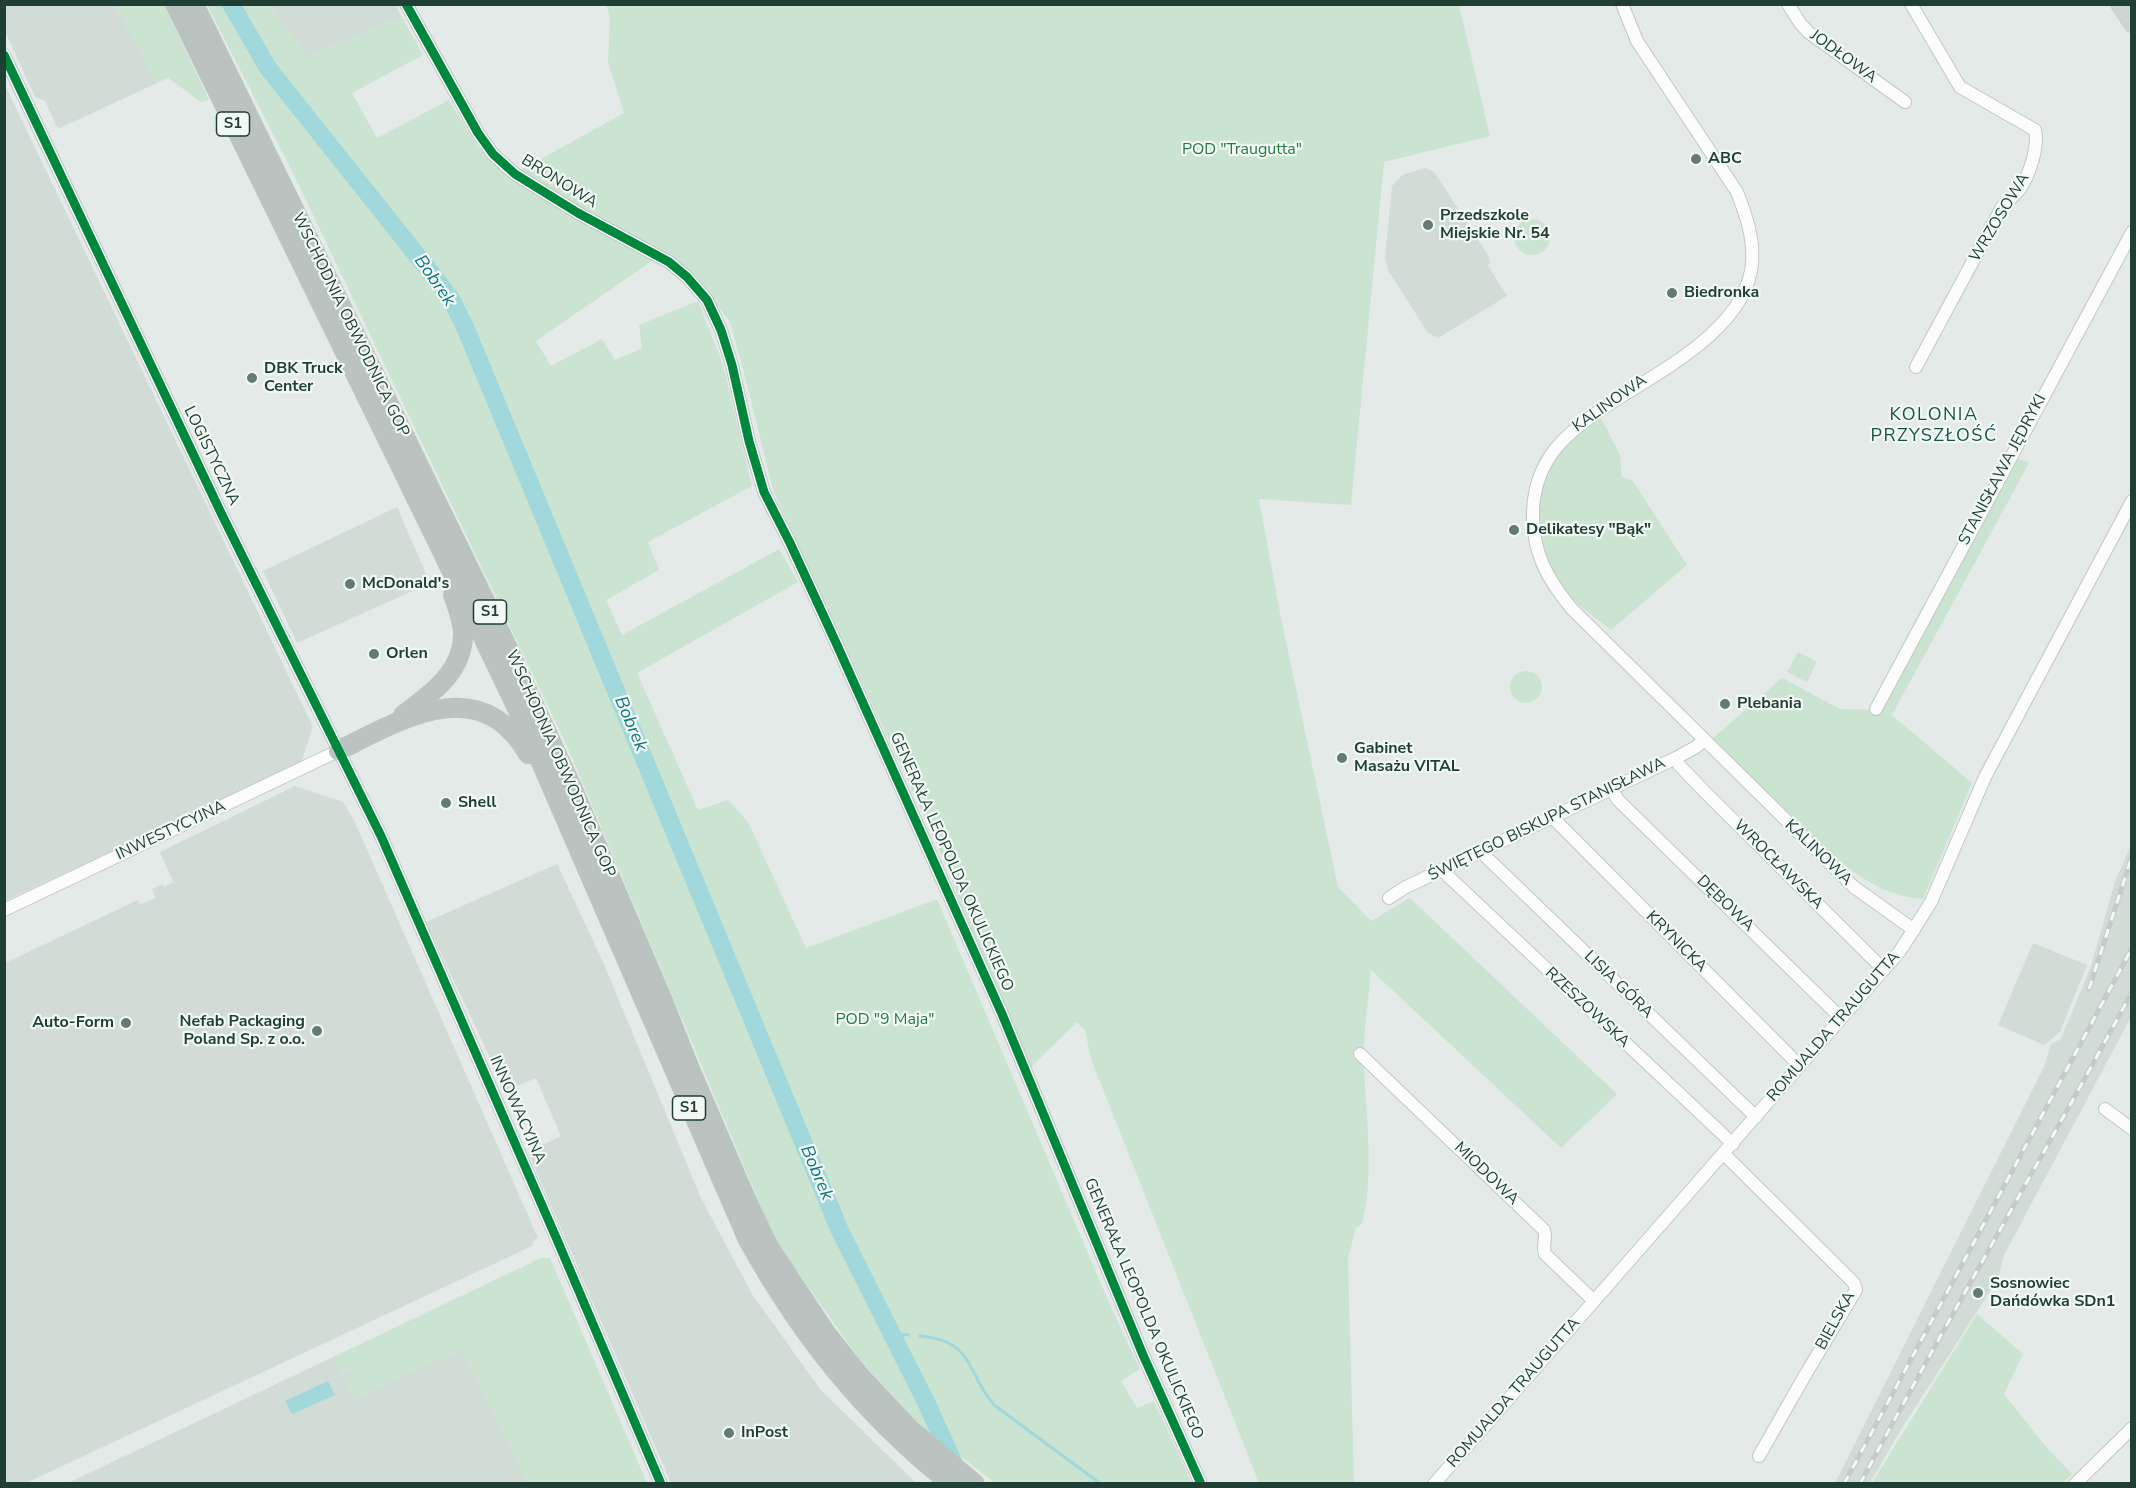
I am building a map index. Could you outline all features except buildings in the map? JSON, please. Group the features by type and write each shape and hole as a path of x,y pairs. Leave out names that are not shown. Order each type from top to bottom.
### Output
{"highway":[{"name":"WSCHODNIA OBWODNICA GOP","path":"175,4 523,721 752,1249 771,1283 826,1361 872,1413 951,1484"},
{"name":"WSCHODNIA OBWODNICA GOP","path":"194,4 504,640 576,797 761,1231 798,1293 859,1375 911,1430 975,1484"},
{"path":"387,727 432,693 452,673 459,657 463,631 437,541"},
{"path":"338,751 387,727 434,710 464,707 494,717 519,738 566,817"}],"main road":[{"path":"2118,4 2132,25"}],"street":[{"name":"BRONOWA","path":"406,4 472,124 493,154 515,174 578,213 669,262"},
{"name":"KALINOWA","path":"1622,4 1637,41 1737,192 1747,215 1752,241 1752,263 1744,293 1736,309 1724,323 1689,351 1572,429 1555,449 1542,471 1534,496 1533,520 1542,566 1554,588 1572,609 1854,888 1914,930"},
{"name":"JODŁOWA","path":"1788,4 1808,32 1905,102"},
{"name":"WRZOSOWA","path":"1911,4 1960,87 2035,130 2037,137 2033,157 2020,189 2002,207 1916,367"},
{"name":"LOGISTYCZNA","path":"4,56 217,504 338,751"},
{"name":"STANISŁAWA JĘDRYKI","path":"1876,709 2132,232"},
{"name":"GENERAŁA LEOPOLDA OKULICKIEGO","path":"669,262 687,277 707,300 721,330 764,492 837,645 998,1004 1143,1355 1202,1484"},
{"name":"ROMUALDA TRAUGUTTA","path":"1434,1484 1884,970 1914,930 1931,902 1985,777 2132,501"},
{"name":"ŚWIĘTEGO BISKUPA STANISŁAWA","path":"1389,898 1404,888 1676,758 1704,740"},
{"name":"INWESTYCYJNA","path":"4,910 338,751"},
{"name":"INNOWACYJNA","path":"338,751 397,872 661,1484"},
{"name":"WROCŁAWSKA","path":"1676,758 1679,765 1884,970"},
{"name":"DĘBOWA","path":"1611,788 1618,800 1841,1018"},
{"name":"KRYNICKA","path":"1552,817 1800,1066"},
{"name":"LISIA GÓRA","path":"1481,852 1756,1117"},
{"name":"RZESZOWSKA","path":"1443,870 1733,1144"},
{"name":"MIODOWA","path":"1360,1054 1544,1230 1545,1254 1594,1301"},
{"path":"2106,1110 2132,1129"},
{"name":"BIELSKA","path":"1724,1154 1854,1283 1856,1290 1759,1456"},
{"path":"2075,1484 2132,1428"}],"shaded area":[{"path":"4,5 115,5 157,83 58,129 45,101 35,97 5,31"},
{"path":"270,5 396,5 402,17 306,57"},
{"path":"4,83 313,727 301,763 5,901"},
{"name":"Przedszkole Miejskie Nr. 54","path":"1425,168 1433,171 1437,176 1488,255 1490,262 1488,266 1507,296 1438,338 1428,333 1388,270 1385,257 1392,186 1402,175"},
{"path":"397,507 430,583 297,643 263,571"},
{"path":"295,786 343,802 354,820 538,1238 534,1240 532,1246 26,1483 5,1483 5,963 138,900 140,905 155,898 152,889 163,884 164,887 173,882 160,852"},
{"path":"2131,845 2131,1017 2004,1255 1998,1279 1900,1431 1870,1483 1835,1483 2044,1067 2051,1044 2061,1039 2091,966 2115,882"},
{"path":"557,864 603,962 701,1198 752,1294 820,1389 916,1483 671,1483 528,1152 561,1136 536,1078 506,1091 426,922"},
{"path":"2033,943 2087,965 2060,1032 2044,1045 1998,1025"},
{"path":"463,1348 527,1483 66,1484 333,1357 341,1373 349,1369 354,1377 354,1399"}],"green space":[{"path":"115,5 164,5 209,100 201,102 168,78 157,83"},
{"path":"207,5 270,5 306,57 402,17 423,55 352,93 377,138 449,100 478,147 512,180 521,170 624,113 608,62 610,17 606,5 1459,5 1490,136 1384,162 1351,505 1259,499 1280,613 1338,887 1371,921 1410,898 1617,1094 1561,1148 1371,970 1364,1053 1368,1182 1362,1224 1356,1228 1348,1259 1354,1483 1259,1483 1091,1059 1085,1030 1077,1022 1030,1068 933,836 773,490 730,322 696,276 624,234 652,261 536,341 551,366 602,339 615,360 642,348 639,325 698,301 723,364 752,486 648,542 659,570 606,600 622,635 779,549 798,582 637,673 698,810 728,800 748,822 806,948 937,899 1110,1305 1140,1369 1121,1381 1137,1408 1154,1401 1192,1483 995,1483 919,1424 867,1370 775,1240 567,746 290,167"},
{"path":"1532,219 1544,225 1550,237 1544,249 1532,255 1520,249 1514,237 1520,225"},
{"path":"1601,418 1620,455 1622,477 1633,481 1687,565 1611,630 1575,601 1553,575 1544,550 1539,517 1544,480 1554,457 1571,438"},
{"path":"2015,457 2029,463 1892,715 1972,783 1923,899 1902,896 1865,879 1831,854 1712,739 1782,678 1840,709 1880,710"},
{"path":"1798,652 1817,662 1807,682 1787,672"},
{"path":"1526,671 1537,676 1542,687 1537,698 1526,703 1515,698 1510,687 1515,676"},
{"path":"541,1258 550,1258 647,1483 527,1483 463,1348 354,1399 345,1381 353,1376 349,1369 341,1373 333,1357"},
{"path":"1977,1314 2023,1354 2004,1394 2046,1447 2072,1474 2061,1484 1872,1483"}],"water":[{"path":"328,1381 335,1395 292,1414 285,1401"}],"waterway":[{"name":"Bobrek","path":"231,4 268,68 451,299 465,327 840,1231 926,1402 956,1468"},
{"path":"892,1334 909,1335"},
{"path":"920,1336 938,1339 951,1344 960,1351 994,1405 1101,1484"}],"railway":[{"path":"2089,989 2132,856"},
{"path":"1844,1484 2132,948"},
{"path":"1860,1484 2132,992"}],"cycle path":[{"path":"406,4 478,133 493,154 515,174 578,213 669,262 687,277 707,300 721,330 732,365 749,441 764,492 837,645 1002,1014 1143,1355 1201,1484"},
{"path":"4,55 222,515 381,836 661,1484"}],"place":[{"name":"ABC","path":"1696,159"},
{"name":"Przedszkole Miejskie Nr. 54","path":"1428,225"},
{"name":"Biedronka","path":"1672,293"},
{"name":"DBK Truck Center","path":"252,378"},
{"name":"Delikatesy \"Bąk\"","path":"1514,530"},
{"name":"McDonald's","path":"350,584"},
{"name":"Orlen","path":"374,654"},
{"name":"Plebania","path":"1725,704"},
{"name":"Gabinet Masażu VITAL","path":"1342,758"},
{"name":"Shell","path":"446,803"},
{"name":"Auto-Form","path":"126,1023"},
{"name":"Nefab Packaging Poland Sp. z o.o.","path":"317,1031"},
{"name":"Sosnowiec Dańdówka SDn1","path":"1978,1293"},
{"name":"InPost","path":"729,1433"}],"district":[{"name":"KOLONIA PRZYSZŁOŚĆ","path":"1934,426"}],"park label":[{"name":"POD \"Traugutta\"","path":"1242,150"},
{"name":"POD \"9 Maja\"","path":"885,1020"}]}
